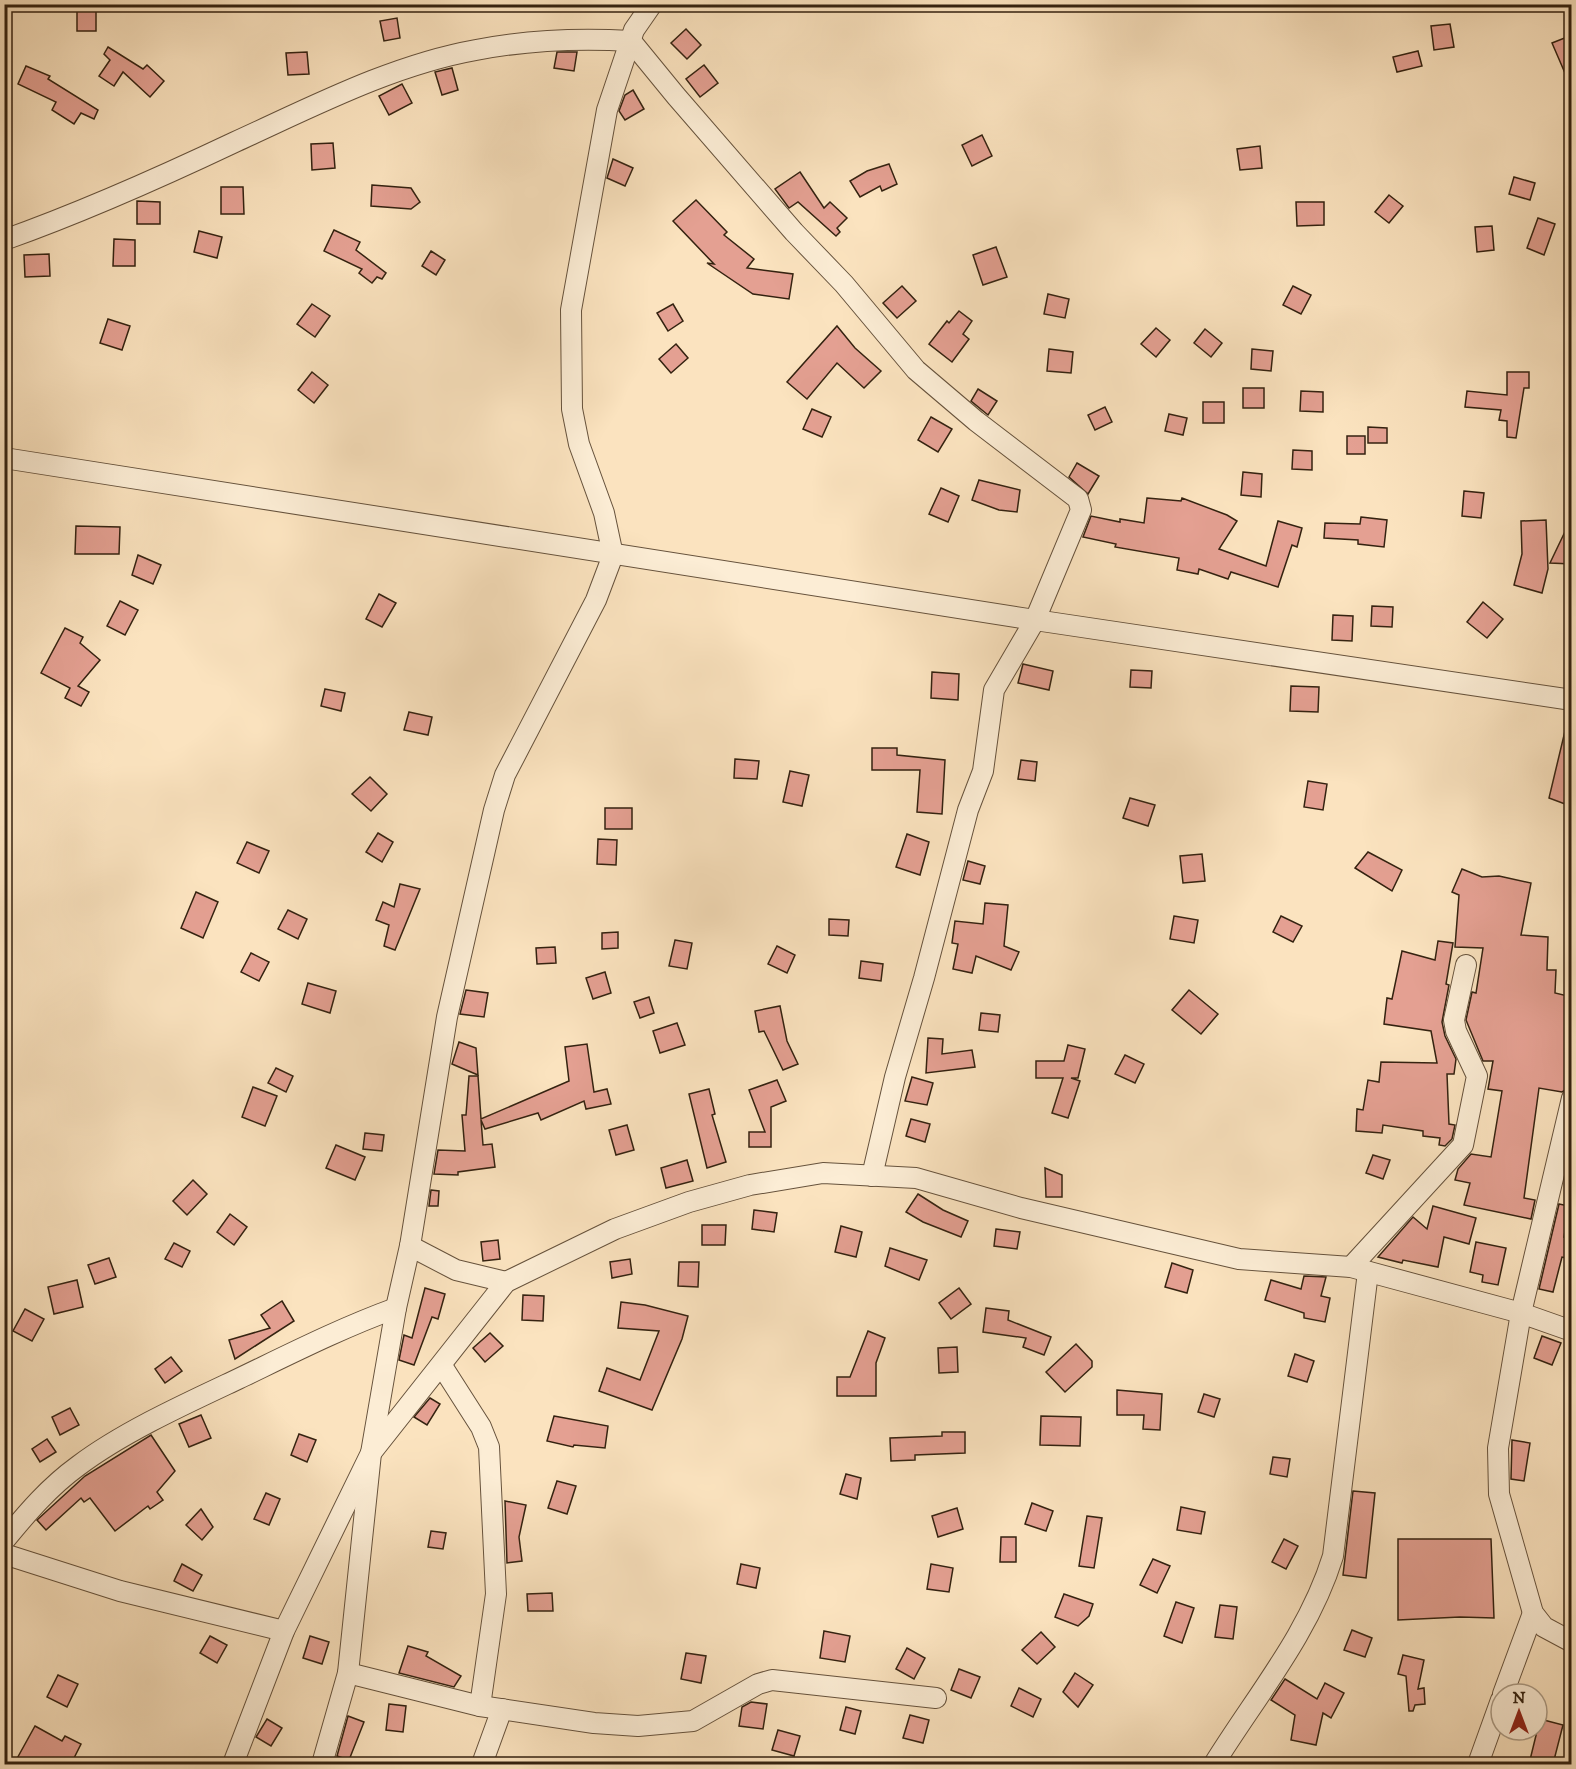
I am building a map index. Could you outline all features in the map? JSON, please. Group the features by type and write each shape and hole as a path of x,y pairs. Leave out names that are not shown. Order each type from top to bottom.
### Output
{"street":[{"path":"322,1764 348,1673 371,1453 396,1308 410,1246 447,1017 494,810 505,775 596,600 613,555 604,513 579,444 572,409 571,310 603,125 630,41 641,18 652,4"},
{"path":"4,240 70,216 323,100 404,70 476,50 580,38 630,41 794,232 844,284 916,370 976,421 1078,499 1081,510 1035,620 994,690 983,771 968,810 924,978 895,1077 872,1176"},
{"path":"4,458 613,555 1572,700"},
{"path":"1214,1764 1290,1650 1328,1572 1333,1556 1359,1269 1463,1145 1477,1076 1456,1031 1454,1020 1466,965"},
{"path":"1572,1098 1521,1313 1498,1448 1499,1494 1533,1613 1544,1627 1572,1642"},
{"path":"232,1764 284,1631 371,1453 442,1366 506,1282 615,1229 688,1202 750,1185 823,1173 916,1178 1032,1210 1239,1259 1359,1269 1521,1313 1572,1331"},
{"path":"410,1246 456,1270 506,1282"},
{"path":"4,1541 32,1506 78,1466 162,1416 355,1323 396,1308"},
{"path":"442,1366 481,1427 489,1447 496,1594 480,1706"},
{"path":"4,1554 120,1591 284,1631"},
{"path":"1507,1682 1533,1613"},
{"path":"348,1673 480,1706 594,1723 638,1726 693,1721 758,1684 772,1680 936,1698"},
{"path":"482,1764 502,1709"},
{"path":"1478,1764 1489,1733"}],"building":[{"path":"77,7 96,7 96,31 77,31"},
{"path":"397,18 400,38 384,41 380,21"},
{"path":"1450,24 1454,47 1434,50 1431,26"},
{"path":"686,29 701,45 687,59 671,43"},
{"path":"1572,35 1572,87 1571,87 1552,43"},
{"path":"108,47 143,69 147,65 164,81 150,97 123,72 114,86 99,76 110,60 104,54"},
{"path":"1418,51 1422,66 1397,72 1393,57"},
{"path":"307,52 309,74 288,75 286,53"},
{"path":"557,52 577,52 574,71 554,68"},
{"path":"704,65 718,83 700,97 686,79"},
{"path":"26,66 50,76 48,79 98,110 94,119 81,113 74,124 52,110 56,102 18,84"},
{"path":"452,68 458,90 442,95 435,72"},
{"path":"402,84 412,103 389,115 379,96"},
{"path":"633,90 644,109 625,120 619,111 625,95"},
{"path":"982,135 992,156 972,166 962,145"},
{"path":"333,143 335,168 312,170 311,144"},
{"path":"1260,146 1262,168 1240,170 1237,149"},
{"path":"613,159 633,168 625,186 607,178"},
{"path":"889,164 897,184 882,191 880,186 860,197 850,181 867,171"},
{"path":"800,172 824,208 830,202 847,218 837,228 840,232 836,236 798,202 789,208 775,189"},
{"path":"1514,177 1535,183 1530,200 1509,194"},
{"path":"372,185 411,188 420,202 411,209 371,206"},
{"path":"221,187 243,187 244,214 221,214"},
{"path":"1389,195 1403,206 1389,223 1375,212"},
{"path":"696,200 727,232 724,235 754,259 747,268 793,274 789,299 753,294 707,263 714,264 673,221"},
{"path":"137,201 160,202 160,224 137,224"},
{"path":"1296,202 1324,202 1324,225 1297,226"},
{"path":"1538,218 1555,224 1544,255 1527,248"},
{"path":"1492,226 1494,250 1477,252 1475,227"},
{"path":"334,230 360,242 356,250 386,273 382,279 377,277 372,283 359,273 362,269 324,251"},
{"path":"199,231 222,237 217,258 194,252"},
{"path":"114,239 135,240 135,266 113,266"},
{"path":"996,247 1007,277 983,285 973,255"},
{"path":"431,251 445,260 436,275 422,266"},
{"path":"49,254 50,276 25,277 24,255"},
{"path":"902,286 916,301 897,318 883,303"},
{"path":"1293,286 1311,295 1301,314 1283,305"},
{"path":"1048,294 1069,299 1065,318 1044,314"},
{"path":"312,304 330,316 315,337 297,324"},
{"path":"673,304 683,321 668,331 657,313"},
{"path":"959,311 972,321 963,334 969,339 952,362 929,344 947,321 949,323"},
{"path":"108,319 130,326 122,350 100,343"},
{"path":"837,326 855,348 881,371 864,388 837,363 807,399 787,382"},
{"path":"1156,328 1170,340 1156,357 1141,344"},
{"path":"1205,329 1222,343 1211,357 1194,343"},
{"path":"676,344 688,358 671,373 659,359"},
{"path":"1049,349 1073,352 1071,373 1047,371"},
{"path":"1252,349 1273,351 1271,371 1251,369"},
{"path":"312,372 328,385 314,403 298,390"},
{"path":"1507,372 1529,372 1529,388 1524,388 1516,438 1507,437 1507,421 1499,420 1501,410 1465,407 1467,391 1507,395"},
{"path":"1243,388 1264,388 1264,408 1243,408"},
{"path":"978,389 997,401 988,415 971,401"},
{"path":"1301,391 1323,392 1323,412 1300,411"},
{"path":"1203,402 1224,402 1224,423 1203,423"},
{"path":"1105,407 1112,422 1095,430 1088,415"},
{"path":"812,409 831,417 822,437 803,429"},
{"path":"1169,414 1187,418 1183,435 1165,431"},
{"path":"931,417 952,429 938,452 918,440"},
{"path":"1368,427 1387,428 1387,443 1368,443"},
{"path":"1347,436 1365,436 1365,454 1347,454"},
{"path":"1293,450 1312,451 1312,470 1292,469"},
{"path":"1077,463 1099,476 1088,494 1069,477"},
{"path":"1243,472 1262,474 1261,497 1241,495"},
{"path":"979,480 1020,490 1017,512 999,510 972,500"},
{"path":"941,488 959,496 948,522 929,514"},
{"path":"1464,491 1484,493 1481,518 1462,516"},
{"path":"1147,498 1181,501 1182,498 1227,515 1237,521 1219,549 1266,566 1278,521 1302,528 1297,547 1292,545 1278,587 1231,572 1228,579 1199,569 1198,574 1177,570 1179,558 1115,547 1116,544 1083,537 1091,516 1120,522 1120,519 1144,523"},
{"path":"1361,517 1387,520 1384,547 1358,544 1358,540 1324,538 1325,523 1360,524"},
{"path":"1572,517 1572,564 1550,563"},
{"path":"1546,520 1548,569 1542,593 1514,585 1522,554 1521,521"},
{"path":"76,526 120,527 119,554 75,554"},
{"path":"138,555 161,565 153,584 132,575"},
{"path":"379,594 396,603 382,627 366,619"},
{"path":"120,601 138,610 125,635 107,626"},
{"path":"1483,602 1503,619 1487,638 1467,622"},
{"path":"1372,606 1393,607 1392,627 1371,626"},
{"path":"1333,615 1353,616 1352,641 1332,640"},
{"path":"65,628 83,637 80,643 100,660 78,686 89,692 81,706 65,698 70,688 41,673"},
{"path":"1023,664 1053,671 1049,690 1018,683"},
{"path":"1131,670 1152,671 1151,688 1130,687"},
{"path":"932,672 959,674 958,700 931,698"},
{"path":"1291,686 1319,687 1318,712 1290,711"},
{"path":"325,689 345,693 341,711 321,706"},
{"path":"409,712 432,717 428,735 404,730"},
{"path":"1565,731 1572,731 1572,779 1565,804 1549,798"},
{"path":"872,748 897,748 897,755 945,760 942,814 917,812 920,770 872,770"},
{"path":"735,759 759,761 757,779 734,778"},
{"path":"1021,760 1037,762 1035,781 1018,779"},
{"path":"790,771 809,775 802,806 783,802"},
{"path":"370,777 387,794 371,811 352,794"},
{"path":"1308,781 1327,784 1323,810 1304,807"},
{"path":"1130,798 1155,805 1148,826 1123,818"},
{"path":"605,808 632,808 632,829 605,829"},
{"path":"378,833 393,842 382,862 366,852"},
{"path":"907,834 929,842 920,875 896,867"},
{"path":"598,839 617,840 616,865 597,864"},
{"path":"247,842 269,851 259,873 237,863"},
{"path":"1368,852 1402,870 1392,891 1355,868"},
{"path":"1202,854 1205,881 1183,883 1180,856"},
{"path":"968,861 985,866 980,884 963,880"},
{"path":"1462,869 1482,877 1499,876 1531,883 1521,935 1548,937 1547,970 1556,970 1555,993 1572,997 1572,1086 1562,1092 1539,1088 1524,1198 1535,1200 1531,1219 1464,1205 1470,1183 1455,1180 1458,1169 1471,1154 1491,1157 1502,1091 1488,1089 1493,1061 1483,1061 1466,1020 1472,992 1476,993 1483,948 1455,947 1459,895 1452,892"},
{"path":"400,884 420,889 395,950 384,946 389,925 376,920 383,902 394,907"},
{"path":"196,892 218,902 203,938 181,928"},
{"path":"985,903 1008,905 1004,946 1019,952 1011,970 976,956 972,973 953,969 958,944 952,943 955,921 983,924"},
{"path":"288,910 307,919 298,939 278,929"},
{"path":"1174,916 1198,920 1194,943 1170,939"},
{"path":"1281,916 1302,926 1293,942 1273,932"},
{"path":"829,919 849,920 848,936 829,935"},
{"path":"618,932 618,948 602,949 602,933"},
{"path":"675,940 692,943 687,969 669,966"},
{"path":"1438,941 1453,943 1446,984 1449,985 1442,1022 1445,1036 1456,1059 1454,1074 1447,1074 1449,1124 1455,1125 1452,1139 1445,1146 1439,1145 1440,1138 1423,1136 1423,1131 1383,1125 1382,1133 1356,1131 1357,1109 1363,1110 1368,1080 1379,1082 1381,1062 1437,1063 1431,1031 1384,1024 1387,998 1392,999 1402,951 1435,960"},
{"path":"777,946 795,955 787,973 768,964"},
{"path":"555,947 556,963 537,964 536,948"},
{"path":"251,953 269,962 259,981 241,972"},
{"path":"861,961 883,964 881,981 859,978"},
{"path":"605,972 611,993 593,999 586,978"},
{"path":"308,983 336,991 330,1013 302,1004"},
{"path":"466,990 488,993 484,1017 460,1014"},
{"path":"1189,990 1218,1014 1201,1034 1172,1010"},
{"path":"649,997 654,1013 640,1018 634,1002"},
{"path":"780,1006 787,1041 798,1064 783,1070 764,1031 759,1032 755,1011"},
{"path":"981,1013 1000,1015 998,1032 979,1030"},
{"path":"677,1023 685,1045 660,1053 653,1031"},
{"path":"928,1038 943,1039 942,1054 972,1050 975,1067 926,1073"},
{"path":"459,1042 476,1048 478,1075 452,1064"},
{"path":"587,1044 594,1092 607,1089 611,1104 586,1109 584,1101 541,1120 538,1113 485,1129 481,1120 483,1145 492,1144 495,1167 458,1172 458,1175 434,1174 438,1150 465,1151 462,1115 466,1115 469,1076 478,1076 481,1119 569,1081 565,1047"},
{"path":"1068,1045 1085,1049 1078,1078 1071,1078 1080,1081 1068,1118 1052,1113 1063,1078 1036,1078 1036,1061 1064,1061"},
{"path":"1125,1055 1144,1064 1135,1083 1115,1074"},
{"path":"276,1068 293,1076 286,1092 268,1083"},
{"path":"912,1077 933,1083 927,1105 905,1101"},
{"path":"777,1080 786,1101 771,1107 771,1147 749,1147 749,1132 765,1132 749,1090"},
{"path":"253,1087 277,1096 265,1126 242,1117"},
{"path":"709,1089 715,1114 712,1115 726,1162 707,1168 689,1094"},
{"path":"911,1119 930,1124 925,1142 906,1136"},
{"path":"627,1125 634,1150 616,1155 609,1130"},
{"path":"365,1133 384,1135 382,1151 363,1149"},
{"path":"336,1145 365,1157 355,1180 326,1168"},
{"path":"1373,1155 1390,1160 1383,1179 1366,1173"},
{"path":"687,1160 693,1181 666,1188 661,1168"},
{"path":"1045,1168 1062,1175 1062,1197 1046,1197"},
{"path":"193,1180 207,1194 187,1215 173,1201"},
{"path":"431,1190 439,1191 438,1206 429,1206"},
{"path":"918,1194 943,1210 968,1221 961,1237 923,1222 906,1212"},
{"path":"1559,1204 1569,1206 1564,1237 1572,1238 1572,1259 1562,1257 1553,1292 1539,1289"},
{"path":"1433,1206 1476,1218 1469,1244 1444,1237 1438,1267 1403,1260 1402,1263 1378,1257 1413,1217 1427,1229"},
{"path":"754,1210 777,1213 774,1232 752,1229"},
{"path":"230,1214 247,1227 234,1245 217,1232"},
{"path":"702,1225 726,1225 725,1245 702,1245"},
{"path":"841,1226 862,1232 856,1257 835,1252"},
{"path":"996,1229 1020,1232 1017,1249 994,1246"},
{"path":"498,1240 500,1259 483,1261 481,1242"},
{"path":"1476,1242 1506,1248 1498,1285 1482,1282 1483,1275 1470,1272"},
{"path":"174,1243 190,1251 182,1267 165,1259"},
{"path":"890,1248 927,1260 919,1280 885,1266"},
{"path":"109,1258 116,1277 95,1284 88,1265"},
{"path":"630,1259 632,1274 612,1278 610,1262"},
{"path":"679,1262 699,1262 698,1287 678,1286"},
{"path":"1172,1263 1193,1270 1187,1293 1165,1287"},
{"path":"1304,1276 1326,1277 1321,1296 1330,1298 1325,1322 1304,1318 1304,1313 1265,1300 1271,1280 1301,1289"},
{"path":"77,1280 83,1307 54,1314 48,1287"},
{"path":"425,1288 445,1294 438,1319 432,1317 414,1365 399,1360 404,1335 412,1338"},
{"path":"959,1288 971,1304 951,1319 939,1303"},
{"path":"523,1295 544,1296 543,1321 522,1320"},
{"path":"282,1301 294,1321 235,1359 229,1340 270,1328 261,1315"},
{"path":"621,1302 645,1305 688,1316 682,1339 652,1410 599,1391 607,1368 640,1380 659,1331 618,1328"},
{"path":"986,1308 1009,1311 1008,1320 1051,1337 1044,1355 1023,1347 1026,1338 983,1332"},
{"path":"25,1309 44,1319 32,1341 13,1331"},
{"path":"868,1331 885,1338 876,1363 876,1396 837,1396 837,1377 850,1377"},
{"path":"490,1333 503,1346 485,1362 473,1348"},
{"path":"1542,1336 1561,1343 1552,1365 1534,1358"},
{"path":"1076,1344 1092,1361 1092,1367 1065,1392 1046,1372"},
{"path":"957,1347 958,1372 939,1373 938,1348"},
{"path":"1295,1354 1314,1361 1307,1382 1288,1376"},
{"path":"171,1357 182,1371 165,1383 155,1369"},
{"path":"1117,1390 1162,1394 1160,1430 1143,1429 1144,1415 1117,1415"},
{"path":"1204,1394 1220,1399 1214,1417 1198,1412"},
{"path":"430,1398 440,1404 427,1425 414,1417"},
{"path":"70,1408 79,1425 60,1435 52,1417"},
{"path":"201,1415 211,1438 189,1447 179,1424"},
{"path":"554,1416 608,1426 605,1448 574,1445 573,1447 547,1441"},
{"path":"1041,1416 1081,1417 1080,1446 1040,1445"},
{"path":"942,1432 965,1432 965,1453 915,1455 915,1460 891,1461 890,1438 942,1436"},
{"path":"299,1434 316,1440 307,1462 291,1455"},
{"path":"151,1435 175,1471 157,1492 163,1500 150,1509 148,1506 115,1531 90,1498 84,1502 81,1498 46,1530 37,1520 85,1476"},
{"path":"47,1439 56,1452 40,1462 32,1449"},
{"path":"1512,1440 1530,1443 1524,1481 1511,1479"},
{"path":"1273,1457 1290,1459 1287,1477 1270,1474"},
{"path":"846,1474 861,1478 857,1499 840,1494"},
{"path":"557,1481 576,1486 567,1514 548,1508"},
{"path":"1353,1491 1375,1493 1366,1578 1343,1575"},
{"path":"266,1493 280,1499 269,1525 254,1519"},
{"path":"505,1501 526,1505 519,1537 522,1561 507,1563"},
{"path":"1032,1503 1053,1511 1046,1531 1025,1524"},
{"path":"1181,1507 1205,1512 1201,1534 1177,1530"},
{"path":"957,1508 963,1529 938,1537 932,1516"},
{"path":"201,1509 213,1527 202,1540 186,1525"},
{"path":"1087,1516 1102,1518 1094,1568 1079,1566"},
{"path":"431,1531 446,1533 443,1549 428,1547"},
{"path":"1001,1537 1016,1537 1016,1562 1000,1562"},
{"path":"1284,1539 1298,1546 1286,1569 1272,1562"},
{"path":"1398,1539 1491,1539 1494,1618 1398,1620"},
{"path":"1153,1559 1170,1566 1157,1593 1140,1585"},
{"path":"182,1564 202,1575 193,1591 174,1581"},
{"path":"741,1564 760,1568 756,1588 737,1584"},
{"path":"931,1564 953,1568 949,1592 927,1589"},
{"path":"552,1593 553,1611 528,1611 527,1594"},
{"path":"1064,1594 1093,1604 1089,1616 1078,1626 1055,1617"},
{"path":"1176,1602 1194,1608 1182,1643 1164,1636"},
{"path":"1220,1605 1237,1607 1233,1639 1215,1637"},
{"path":"1352,1630 1372,1638 1365,1657 1344,1650"},
{"path":"824,1631 850,1636 845,1662 820,1658"},
{"path":"1041,1632 1055,1647 1037,1664 1022,1650"},
{"path":"210,1636 227,1645 217,1663 200,1653"},
{"path":"310,1636 329,1642 322,1664 303,1658"},
{"path":"408,1646 428,1652 426,1656 461,1676 454,1687 399,1673"},
{"path":"907,1648 925,1658 914,1679 896,1669"},
{"path":"686,1653 706,1656 701,1683 681,1679"},
{"path":"1403,1655 1424,1660 1418,1689 1424,1688 1425,1704 1415,1705 1413,1711 1409,1711 1406,1676 1398,1674"},
{"path":"959,1669 980,1677 971,1698 951,1690"},
{"path":"1075,1673 1093,1685 1078,1707 1063,1692"},
{"path":"58,1675 78,1684 67,1707 47,1697"},
{"path":"1285,1679 1317,1699 1325,1683 1344,1693 1331,1718 1323,1713 1316,1745 1291,1740 1295,1715 1271,1700"},
{"path":"1019,1688 1041,1699 1033,1717 1011,1706"},
{"path":"751,1702 767,1704 763,1729 739,1726 742,1707"},
{"path":"389,1704 406,1706 403,1732 386,1730"},
{"path":"846,1707 861,1711 855,1734 840,1730"},
{"path":"910,1715 929,1720 923,1743 903,1738"},
{"path":"348,1716 364,1722 349,1760 337,1756"},
{"path":"267,1719 282,1728 271,1746 256,1737"},
{"path":"1549,1721 1563,1725 1553,1764 1529,1764 1534,1742 1549,1742"},
{"path":"35,1726 62,1741 65,1736 81,1744 71,1764 14,1764"},
{"path":"778,1730 800,1736 794,1756 772,1750"}]}
